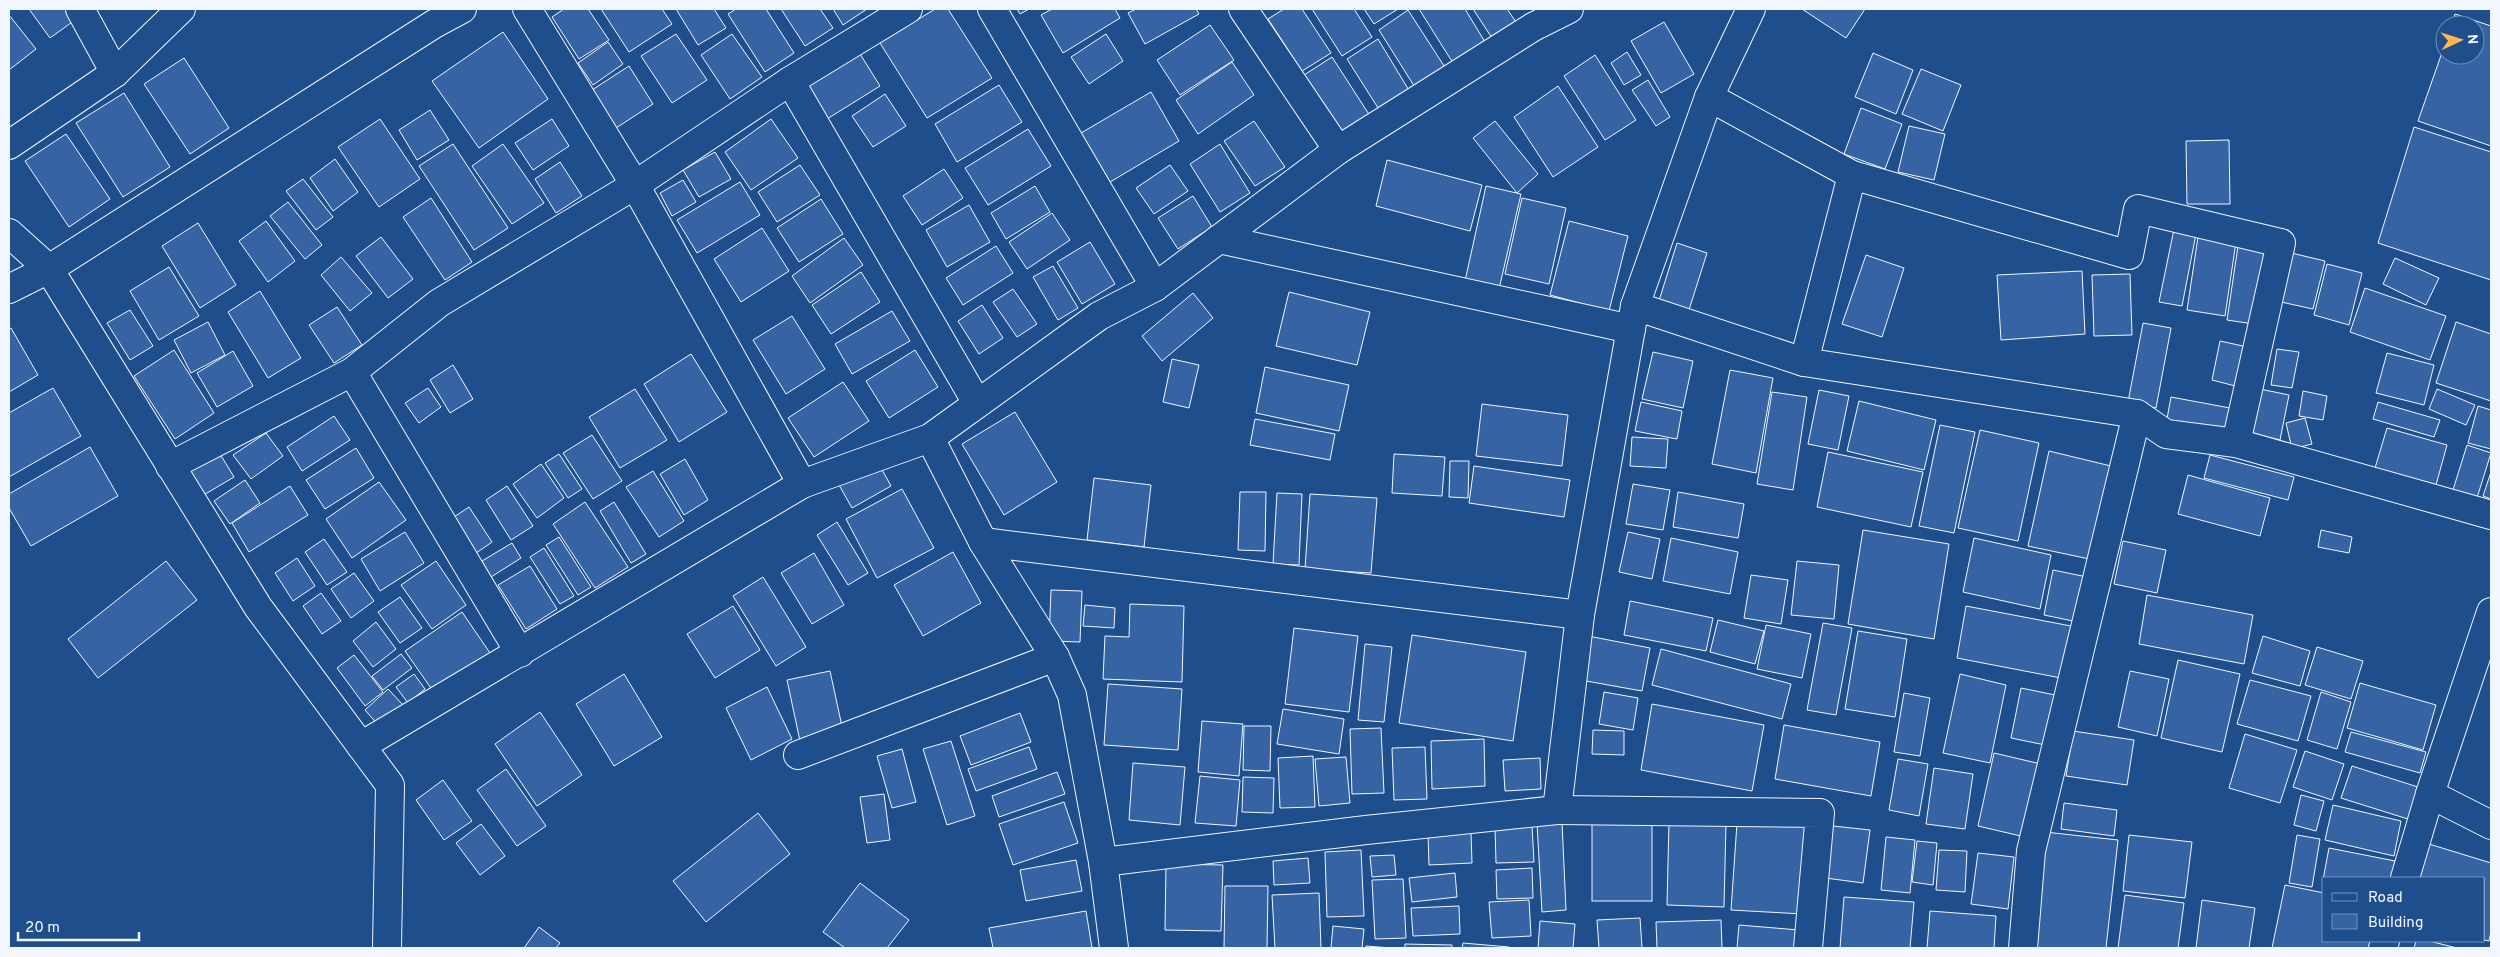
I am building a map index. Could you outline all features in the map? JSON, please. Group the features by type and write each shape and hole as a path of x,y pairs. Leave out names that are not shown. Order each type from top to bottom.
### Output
{"street":[{"path":"80,9 115,73"},
{"path":"9,145 115,73 181,9"},
{"path":"9,290 49,269 434,24 462,9"},
{"path":"527,9 635,185 802,484"},
{"path":"170,466 352,372 439,304 635,185 790,81 908,9"},
{"path":"992,9 1155,287"},
{"path":"1243,9 1338,150"},
{"path":"361,746 802,484 930,438 1099,316 1155,287 1338,150 1533,27 1569,9"},
{"path":"1557,810 1580,615 1633,318 1709,97 1751,9"},
{"path":"790,81 977,403"},
{"path":"1709,97 1852,175 2129,255 2138,209 2281,242 2236,443"},
{"path":"1804,362 1852,175"},
{"path":"9,233 49,269 258,607 390,785 387,948"},
{"path":"1219,239 1633,318 1804,362 2137,414 2166,434 2236,443 2491,515"},
{"path":"352,372 520,653"},
{"path":"2023,948 2031,851 2137,414"},
{"path":"930,438 983,542 1055,657 1072,695 1102,862 1114,948"},
{"path":"983,542 1580,615"},
{"path":"2405,877 2430,794 2491,612"},
{"path":"798,755 1055,657"},
{"path":"2430,794 2491,825"},
{"path":"1102,862 1366,830 1557,810 1820,813 1808,948"}],"building":[{"path":"29,9 67,9 75,20 50,38"},
{"path":"564,9 588,9 609,40 579,59 552,17"},
{"path":"601,9 662,9 672,24 629,52"},
{"path":"676,9 714,9 726,28 698,45"},
{"path":"736,9 766,9 794,53 765,72 728,14"},
{"path":"781,9 820,9 833,28 805,46"},
{"path":"833,9 867,9 843,25"},
{"path":"935,9 948,9 992,78 927,118 880,43"},
{"path":"1017,9 1029,9 1020,14"},
{"path":"1052,9 1115,9 1120,18 1063,53 1041,15"},
{"path":"1136,9 1196,9 1199,14 1145,44 1128,13"},
{"path":"1284,9 1302,9 1331,53 1302,71 1268,19"},
{"path":"1312,9 1354,9 1372,37 1342,56"},
{"path":"1364,9 1398,9 1374,24"},
{"path":"1419,9 1465,9 1485,42 1453,63"},
{"path":"1473,9 1507,9 1516,22 1492,38"},
{"path":"1802,9 1865,9 1846,38"},
{"path":"1408,10 1446,69 1416,89 1379,30"},
{"path":"9,15 36,49 9,70"},
{"path":"1664,22 1694,74 1661,93 1631,41"},
{"path":"2485,24 2491,26 2491,146 2418,121 2438,65 2485,65"},
{"path":"1210,25 1234,60 1180,95 1157,60"},
{"path":"503,32 548,99 479,148 432,81"},
{"path":"676,34 707,80 672,103 641,56"},
{"path":"732,34 762,77 730,99 701,55"},
{"path":"1106,34 1123,61 1089,84 1071,57"},
{"path":"1378,39 1410,92 1380,111 1347,59"},
{"path":"608,42 623,64 593,85 578,63"},
{"path":"857,49 880,86 827,119 804,82"},
{"path":"1627,52 1641,75 1624,85 1611,63"},
{"path":"1873,53 1913,70 1896,114 1855,97"},
{"path":"1595,55 1636,120 1605,140 1564,76"},
{"path":"1332,57 1372,119 1341,139 1301,77"},
{"path":"184,58 229,128 190,154 144,84"},
{"path":"1232,62 1254,95 1198,134 1176,100"},
{"path":"629,66 653,104 616,128 592,90"},
{"path":"1921,69 1961,85 1943,131 1902,114"},
{"path":"1648,80 1670,117 1656,126 1632,90"},
{"path":"999,85 1022,122 957,162 935,124"},
{"path":"1558,86 1598,147 1553,177 1514,117"},
{"path":"1151,92 1179,141 1110,182 1081,133"},
{"path":"124,93 170,167 123,197 76,123"},
{"path":"885,94 906,126 873,147 852,116"},
{"path":"1861,108 1902,124 1885,169 1844,154"},
{"path":"430,110 449,140 417,160 399,130"},
{"path":"380,119 420,179 379,207 338,147"},
{"path":"552,119 569,146 533,170 515,143"},
{"path":"771,119 798,158 751,190 725,152"},
{"path":"1254,121 1285,167 1255,186 1224,141"},
{"path":"1495,121 1538,174 1517,193 1473,138"},
{"path":"1909,126 1945,134 1934,180 1898,172"},
{"path":"2414,127 2491,152 2491,280 2378,243"},
{"path":"1028,129 1051,166 988,205 965,168"},
{"path":"66,134 110,199 69,227 25,161"},
{"path":"2229,140 2230,204 2187,204 2186,141"},
{"path":"453,144 508,228 474,250 419,166"},
{"path":"503,144 544,203 512,224 472,166"},
{"path":"1220,144 1250,193 1220,212 1190,164"},
{"path":"715,152 731,179 699,197 683,170"},
{"path":"335,159 358,192 333,211 310,178"},
{"path":"1387,160 1482,185 1470,231 1376,206"},
{"path":"560,162 582,196 556,213 535,179"},
{"path":"800,165 820,195 777,222 758,192"},
{"path":"1170,165 1188,191 1154,214 1136,188"},
{"path":"944,169 963,198 922,225 903,196"},
{"path":"303,179 333,217 316,230 286,191"},
{"path":"683,180 696,202 672,216 660,193"},
{"path":"740,182 760,215 697,253 677,220"},
{"path":"1035,186 1050,212 1006,239 991,213"},
{"path":"1486,186 1521,194 1499,289 1465,281"},
{"path":"1193,196 1212,227 1178,249 1158,218"},
{"path":"431,198 472,262 445,280 403,217"},
{"path":"1522,198 1566,208 1549,284 1505,274"},
{"path":"821,199 843,234 799,262 777,228"},
{"path":"288,202 322,245 305,259 270,216"},
{"path":"969,205 990,242 947,267 926,230"},
{"path":"1052,213 1070,240 1027,269 1009,242"},
{"path":"266,221 295,261 268,282 239,241"},
{"path":"1569,221 1628,236 1609,311 1550,295"},
{"path":"198,223 236,285 200,308 162,246"},
{"path":"762,228 789,271 741,302 714,259"},
{"path":"2174,229 2196,234 2182,306 2159,302"},
{"path":"381,237 413,279 388,298 356,256"},
{"path":"2198,237 2236,242 2225,316 2187,310"},
{"path":"844,238 863,265 810,303 792,276"},
{"path":"1090,242 1115,284 1082,304 1057,262"},
{"path":"1677,243 1707,253 1688,313 1658,304"},
{"path":"996,246 1013,273 963,305 946,278"},
{"path":"2238,246 2271,252 2260,325 2227,320"},
{"path":"2283,251 2325,261 2313,309 2272,300"},
{"path":"1866,255 1904,268 1882,337 1842,324"},
{"path":"341,257 372,293 350,311 321,275"},
{"path":"2395,258 2439,278 2426,305 2383,284"},
{"path":"2327,264 2362,273 2349,325 2314,315"},
{"path":"1053,266 1078,308 1058,320 1033,277"},
{"path":"169,267 199,316 159,340 130,291"},
{"path":"2082,271 2085,334 2001,340 1997,275"},
{"path":"861,272 880,302 831,334 812,305"},
{"path":"2130,274 2132,335 2094,336 2092,275"},
{"path":"2365,288 2446,316 2430,360 2350,332"},
{"path":"1013,289 1037,324 1017,337 993,302"},
{"path":"260,291 301,358 268,378 228,312"},
{"path":"1289,292 1370,312 1357,365 1276,346"},
{"path":"1193,293 1213,318 1162,361 1142,336"},
{"path":"982,305 1003,338 979,354 958,321"},
{"path":"337,307 362,345 334,363 309,325"},
{"path":"130,310 153,346 130,360 107,323"},
{"path":"892,311 910,341 852,374 835,344"},
{"path":"792,316 825,369 786,394 753,340"},
{"path":"208,322 225,355 191,373 174,340"},
{"path":"2456,322 2491,334 2491,401 2436,383"},
{"path":"2143,323 2171,328 2156,408 2128,402"},
{"path":"11,328 38,375 9,392 9,329"},
{"path":"2220,341 2252,348 2243,388 2212,380"},
{"path":"2277,349 2299,352 2292,388 2271,385"},
{"path":"174,350 214,413 175,439 134,376"},
{"path":"915,350 938,387 889,418 866,381"},
{"path":"233,351 253,386 217,407 197,373"},
{"path":"1653,352 1693,361 1683,408 1642,399"},
{"path":"2387,353 2434,365 2424,405 2376,393"},
{"path":"691,354 727,412 679,442 644,384"},
{"path":"1172,359 1199,365 1189,408 1163,402"},
{"path":"453,365 473,399 450,413 430,380"},
{"path":"1265,367 1349,385 1339,431 1256,413"},
{"path":"1730,370 1773,378 1756,473 1712,464"},
{"path":"843,382 869,421 814,457 788,418"},
{"path":"53,388 81,436 9,477 9,413"},
{"path":"428,388 441,407 419,423 405,403"},
{"path":"635,389 667,440 620,468 589,417"},
{"path":"2260,389 2289,395 2280,440 2251,433"},
{"path":"2437,389 2475,405 2466,425 2429,409"},
{"path":"1819,390 1849,396 1838,450 1808,444"},
{"path":"2303,391 2327,396 2323,420 2299,416"},
{"path":"1772,392 1807,397 1793,490 1757,484"},
{"path":"2171,397 2230,408 2225,435 2166,424"},
{"path":"1859,401 1936,420 1924,470 1847,451"},
{"path":"1641,402 1682,411 1677,439 1635,431"},
{"path":"2378,402 2440,420 2434,437 2373,419"},
{"path":"1482,404 1568,415 1562,466 1476,456"},
{"path":"2478,406 2491,410 2491,449 2468,443"},
{"path":"1015,412 1057,482 1004,515 962,444"},
{"path":"334,416 350,440 302,471 287,447"},
{"path":"2305,418 2312,444 2292,449 2286,423"},
{"path":"1255,419 1335,434 1330,460 1250,445"},
{"path":"1940,425 1975,432 1954,533 1919,526"},
{"path":"2387,428 2447,445 2436,485 2375,468"},
{"path":"1980,430 2039,443 2018,541 1958,528"},
{"path":"266,433 283,456 251,479 233,455"},
{"path":"592,435 622,481 593,499 563,453"},
{"path":"1632,437 1668,439 1666,468 1630,466"},
{"path":"2467,445 2491,453 2476,501 2452,493"},
{"path":"90,447 118,496 31,546 9,508 9,494"},
{"path":"356,448 374,478 325,509 306,480"},
{"path":"217,449 234,477 202,496 185,468"},
{"path":"2049,451 2115,467 2094,560 2028,546"},
{"path":"1828,452 1923,472 1911,527 1817,507"},
{"path":"559,454 582,489 568,498 545,463"},
{"path":"1394,454 1445,457 1442,496 1392,493"},
{"path":"2210,455 2294,477 2288,500 2204,478"},
{"path":"685,459 708,500 684,515 660,474"},
{"path":"1450,461 1469,461 1468,498 1449,497"},
{"path":"541,464 564,498 537,518 513,484"},
{"path":"879,464 891,486 852,508 839,485"},
{"path":"1474,466 1570,480 1564,517 1469,503"},
{"path":"653,471 684,521 659,537 626,487"},
{"path":"2491,472 2491,499 2483,496"},
{"path":"2188,475 2270,498 2260,536 2178,514"},
{"path":"1094,478 1151,485 1144,547 1087,540"},
{"path":"245,480 260,503 230,524 214,501"},
{"path":"379,482 406,520 352,558 326,519"},
{"path":"1633,484 1670,490 1663,530 1626,524"},
{"path":"290,486 308,515 249,552 232,523"},
{"path":"507,486 533,526 511,540 486,500"},
{"path":"902,489 934,548 877,578 846,519"},
{"path":"1240,492 1266,492 1265,551 1238,550"},
{"path":"1678,492 1744,504 1738,538 1673,527"},
{"path":"1277,493 1302,494 1299,565 1273,564"},
{"path":"1310,494 1377,498 1371,573 1305,569"},
{"path":"585,502 628,567 595,588 553,524"},
{"path":"614,502 646,554 631,563 600,511"},
{"path":"469,507 492,542 472,556 448,521"},
{"path":"837,522 868,573 848,585 817,535"},
{"path":"1863,530 1949,544 1934,639 1848,624"},
{"path":"2321,530 2352,537 2349,553 2318,547"},
{"path":"405,532 424,563 380,591 361,559"},
{"path":"1628,532 1660,539 1652,579 1619,572"},
{"path":"559,537 591,587 578,595 546,545"},
{"path":"1671,538 1738,552 1730,594 1663,581"},
{"path":"1974,538 2051,555 2040,609 1963,592"},
{"path":"324,539 347,572 327,585 305,552"},
{"path":"2123,541 2166,550 2157,593 2114,584"},
{"path":"512,543 521,558 491,577 482,561"},
{"path":"544,548 574,596 560,604 530,557"},
{"path":"953,552 981,603 923,636 894,585"},
{"path":"814,553 844,605 812,624 781,573"},
{"path":"297,558 315,586 293,601 275,573"},
{"path":"166,561 197,600 98,678 68,639"},
{"path":"436,561 466,605 432,629 401,585"},
{"path":"1797,561 1839,565 1834,619 1791,615"},
{"path":"530,566 557,609 526,629 498,585"},
{"path":"2053,570 2092,578 2083,623 2044,615"},
{"path":"354,573 374,601 351,618 331,589"},
{"path":"1751,575 1788,580 1781,624 1744,618"},
{"path":"763,577 806,647 776,666 733,596"},
{"path":"1051,590 1082,591 1080,642 1049,641"},
{"path":"321,593 341,621 322,634 303,606"},
{"path":"2147,595 2253,615 2244,664 2139,644"},
{"path":"400,597 422,628 400,643 378,612"},
{"path":"1630,601 1713,618 1706,651 1624,635"},
{"path":"1130,604 1184,606 1182,682 1103,679 1105,636 1129,637"},
{"path":"1085,605 1115,608 1114,628 1083,626"},
{"path":"733,606 760,650 715,678 687,634"},
{"path":"1966,606 2071,626 2061,678 1957,658"},
{"path":"462,612 490,653 433,691 405,651"},
{"path":"1718,620 1764,631 1755,664 1710,652"},
{"path":"376,622 396,649 373,667 353,641"},
{"path":"1823,623 1852,628 1836,715 1807,710"},
{"path":"1766,625 1811,634 1802,678 1757,669"},
{"path":"1294,628 1358,636 1349,712 1285,704"},
{"path":"1858,631 1907,639 1895,717 1845,709"},
{"path":"1412,635 1526,652 1513,741 1399,723"},
{"path":"1583,635 1650,648 1642,691 1575,679"},
{"path":"2263,636 2310,651 2300,686 2252,673"},
{"path":"1365,644 1392,647 1384,722 1358,720"},
{"path":"2317,647 2363,661 2351,699 2305,685"},
{"path":"1661,649 1791,684 1782,719 1652,685"},
{"path":"401,654 412,668 383,690 372,676"},
{"path":"354,655 383,692 365,706 337,668"},
{"path":"2178,660 2240,674 2222,752 2161,738"},
{"path":"830,671 843,731 800,741 787,680"},
{"path":"2130,671 2169,679 2157,736 2118,727"},
{"path":"414,674 425,689 408,703 396,687"},
{"path":"624,674 662,737 614,766 576,704"},
{"path":"1960,674 2006,685 1990,763 1943,753"},
{"path":"2250,680 2311,696 2298,741 2237,724"},
{"path":"2360,683 2436,705 2423,750 2347,728"},
{"path":"1108,684 1182,689 1178,750 1104,745"},
{"path":"767,687 792,739 751,760 726,708"},
{"path":"2021,688 2060,696 2050,746 2011,738"},
{"path":"388,689 404,706 380,727 365,710"},
{"path":"1604,692 1638,698 1633,730 1599,724"},
{"path":"2321,692 2351,702 2337,749 2307,740"},
{"path":"1904,693 1930,698 1920,756 1894,752"},
{"path":"1652,704 1764,725 1752,791 1641,770"},
{"path":"1283,709 1344,719 1339,754 1277,744"},
{"path":"540,712 582,775 537,806 495,744"},
{"path":"1020,713 1031,742 971,765 960,736"},
{"path":"1202,721 1243,724 1239,776 1198,772"},
{"path":"1784,725 1880,742 1871,796 1775,779"},
{"path":"1244,726 1271,726 1270,771 1243,770"},
{"path":"1381,728 1384,793 1352,794 1350,729"},
{"path":"1593,730 1624,731 1624,755 1592,754"},
{"path":"2073,731 2134,740 2127,785 2066,776"},
{"path":"2351,732 2426,752 2420,773 2345,752"},
{"path":"2245,734 2297,750 2280,803 2229,788"},
{"path":"1484,739 1485,786 1432,789 1431,741"},
{"path":"951,741 975,816 947,825 923,749"},
{"path":"1029,747 1037,769 976,791 968,769"},
{"path":"1425,747 1427,799 1394,800 1392,748"},
{"path":"902,749 916,802 892,808 877,756"},
{"path":"2305,751 2344,764 2332,800 2293,787"},
{"path":"1994,753 2041,764 2025,837 1978,826"},
{"path":"1313,756 1315,807 1280,808 1278,758"},
{"path":"1346,757 1350,803 1319,806 1315,759"},
{"path":"1540,758 1541,789 1505,791 1503,760"},
{"path":"1898,759 1928,764 1919,816 1889,810"},
{"path":"1133,763 1185,767 1180,825 1129,820"},
{"path":"2352,766 2421,788 2411,820 2341,798"},
{"path":"1934,768 1973,774 1965,829 1926,824"},
{"path":"506,769 546,826 517,846 477,790"},
{"path":"1057,772 1065,794 999,817 992,796"},
{"path":"1200,776 1240,780 1236,826 1195,823"},
{"path":"1243,777 1274,778 1273,813 1242,812"},
{"path":"443,780 472,821 444,840 416,800"},
{"path":"884,794 890,840 867,843 860,797"},
{"path":"2301,795 2324,801 2316,831 2294,825"},
{"path":"1064,802 1078,843 1013,865 999,824"},
{"path":"2064,803 2117,810 2114,836 2061,829"},
{"path":"2333,805 2401,821 2394,856 2325,840"},
{"path":"758,813 790,854 706,922 673,881"},
{"path":"1592,820 1652,820 1652,901 1592,901"},
{"path":"1669,821 1726,823 1724,907 1667,905"},
{"path":"1562,822 1566,910 1542,912 1537,823"},
{"path":"1737,823 1808,827 1803,914 1731,910"},
{"path":"481,824 505,856 480,875 456,843"},
{"path":"1824,825 1870,830 1863,883 1818,877"},
{"path":"1532,826 1534,862 1496,863 1495,827"},
{"path":"2045,832 2118,840 2106,948 2032,948"},
{"path":"1471,833 1472,863 1429,865 1428,834"},
{"path":"2129,835 2192,842 2185,898 2123,891"},
{"path":"2297,835 2320,839 2312,887 2289,883"},
{"path":"1886,837 1915,840 1910,893 1881,890"},
{"path":"1917,841 1937,843 1933,885 1912,882"},
{"path":"2429,844 2491,863 2491,932 2489,941 2485,940 2485,877 2419,877"},
{"path":"2329,848 2395,861 2392,877 2324,877"},
{"path":"1361,850 1364,916 1327,917 1325,852"},
{"path":"1939,850 1967,851 1965,892 1936,890"},
{"path":"1978,853 2014,857 2008,909 1971,904"},
{"path":"1394,855 1396,875 1372,877 1370,856"},
{"path":"1308,858 1310,883 1274,885 1273,861"},
{"path":"1076,860 1082,891 1026,901 1020,870"},
{"path":"1166,864 1223,865 1221,931 1165,930"},
{"path":"1532,868 1533,898 1497,899 1496,870"},
{"path":"1455,873 1457,897 1412,902 1409,878"},
{"path":"1403,879 1406,938 1375,939 1372,880"},
{"path":"860,883 909,920 887,948 845,948 823,932"},
{"path":"2285,885 2322,893 2322,942 2371,942 2369,948 2272,948"},
{"path":"1225,886 1268,886 1267,948 1224,948"},
{"path":"1319,893 1321,948 1275,948 1272,895"},
{"path":"2125,895 2184,903 2178,948 2118,948"},
{"path":"1844,897 1914,902 1910,948 1840,948"},
{"path":"1529,900 1531,936 1492,938 1489,902"},
{"path":"2202,900 2255,908 2249,948 2196,948"},
{"path":"1459,906 1460,934 1413,936 1411,908"},
{"path":"1086,911 1092,948 993,948 989,928"},
{"path":"1930,911 1996,916 1994,948 1927,948"},
{"path":"1640,918 1642,948 1599,948 1597,920"},
{"path":"1721,920 1722,948 1657,948 1656,922"},
{"path":"1540,921 1575,924 1573,948 1538,948"},
{"path":"1739,925 1799,930 1797,948 1737,948"},
{"path":"1333,926 1364,929 1362,948 1331,948"},
{"path":"539,927 560,943 556,948 524,948"},
{"path":"2416,942 2433,942 2457,948 2414,948"},
{"path":"1463,943 1509,947 1509,948 1462,948"},
{"path":"1405,944 1452,945 1452,948 1405,948"},
{"path":"1366,946 1391,948 1366,948"}]}
